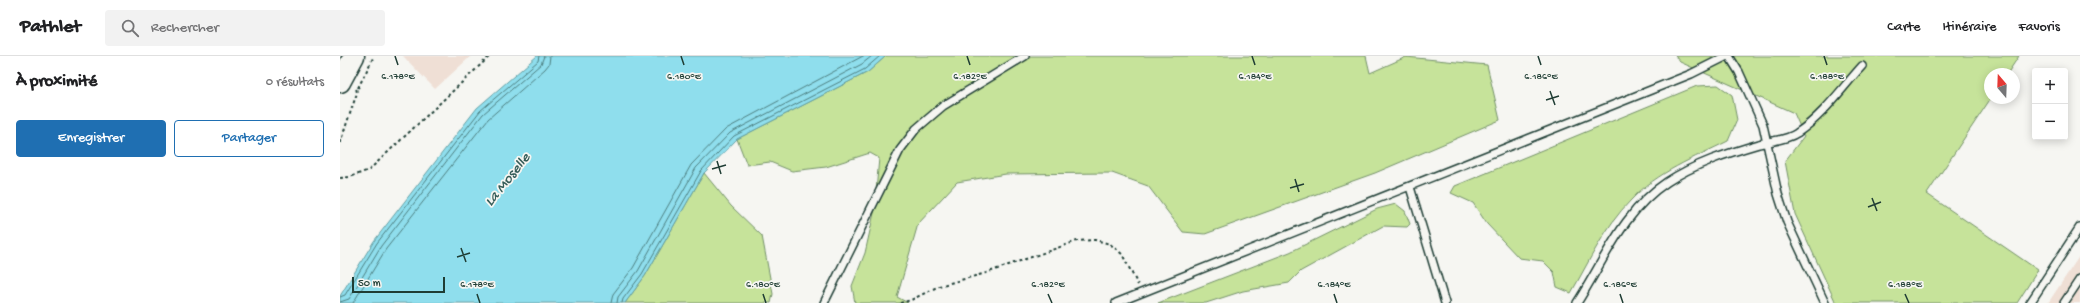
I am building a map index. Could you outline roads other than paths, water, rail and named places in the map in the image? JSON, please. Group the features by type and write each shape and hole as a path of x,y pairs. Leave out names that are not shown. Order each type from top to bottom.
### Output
{"street":[{"path":"348,85 354,56"}],"lane":[{"path":"824,303 900,150 916,129 943,106 1024,56"},
{"path":"1116,303 1691,74 1728,56 1739,72 1763,126 1778,194 1787,222 1825,303"},
{"path":"1577,303 1618,232 1640,204 1666,182 1688,170 1716,158 1796,134 1815,119 1862,66"},
{"path":"1410,187 1445,303"},
{"path":"2030,303 2080,227"},
{"path":"2064,303 2080,279"}],"water":[{"name":"La Moselle","path":"537,56 886,56 868,72 737,139 704,173 645,276 625,303 340,303 340,296 374,241 477,108"}]}
